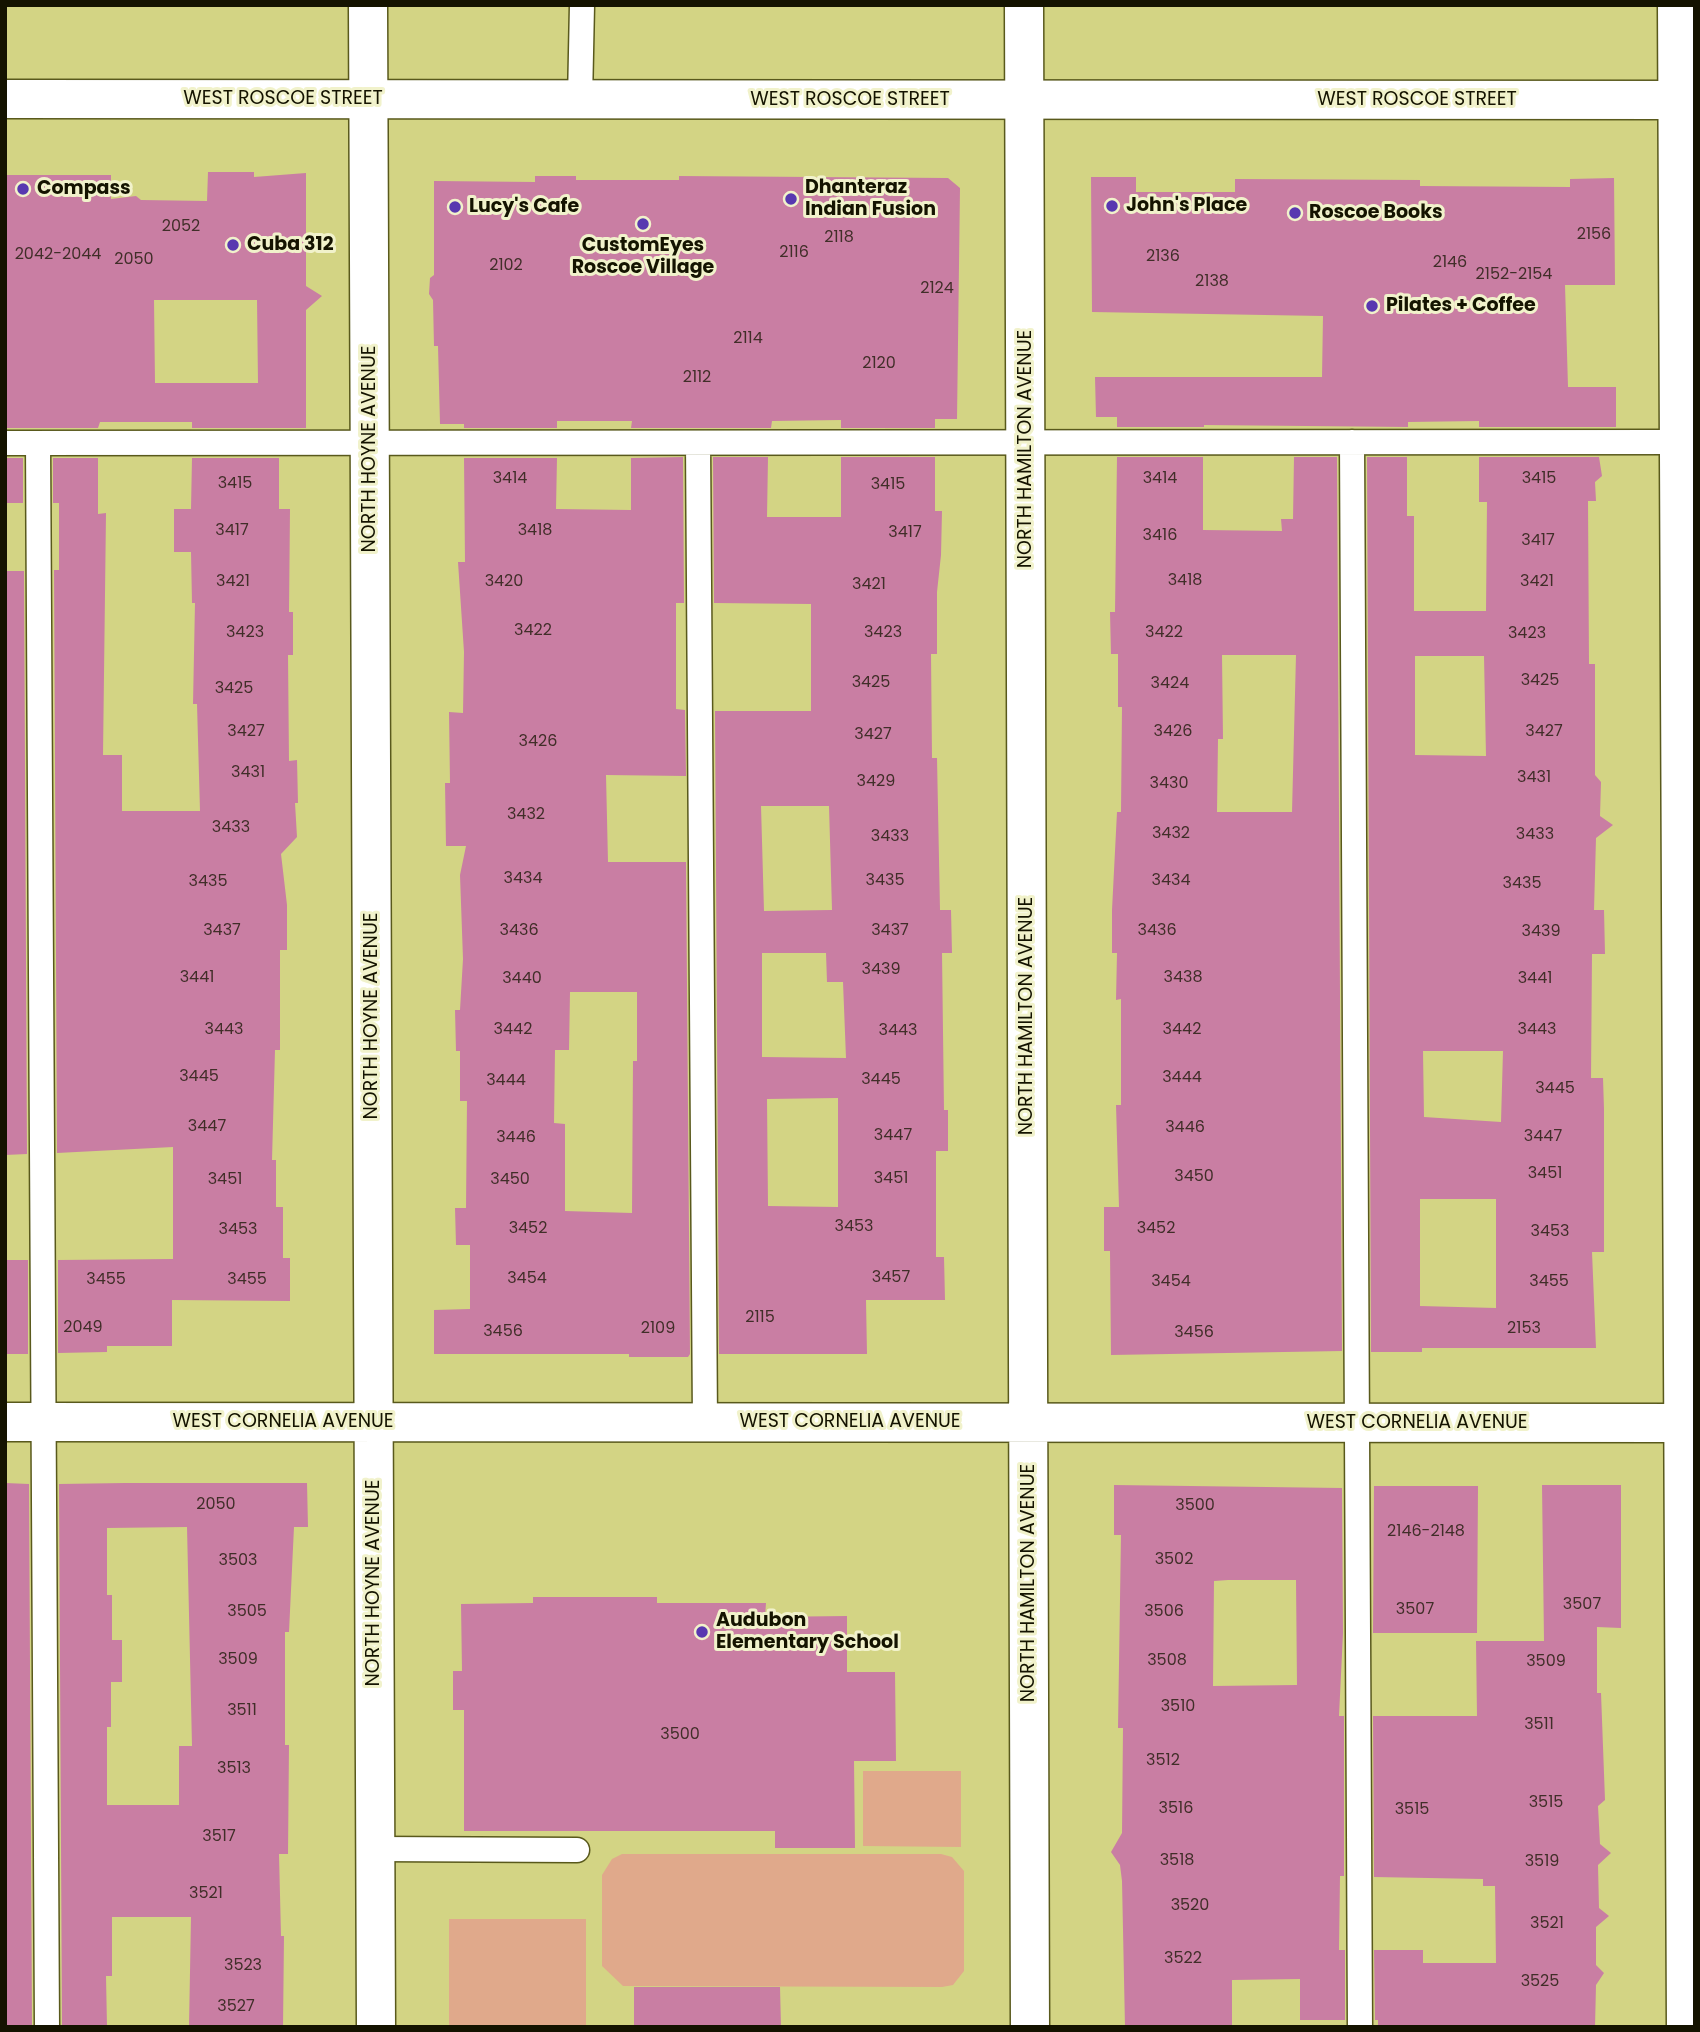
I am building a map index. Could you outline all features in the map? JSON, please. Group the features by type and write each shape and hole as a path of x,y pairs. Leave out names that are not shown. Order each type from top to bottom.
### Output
{"street":[{"name":"NORTH HOYNE AVENUE","path":"369,5 376,2027"},
{"name":"NORTH HAMILTON AVENUE","path":"1024,5 1030,2027"},
{"path":"1677,5 1686,100 1689,1423 1686,2027"},
{"name":"WEST ROSCOE STREET","path":"5,99 1686,100"},
{"name":"WEST CORNELIA AVENUE","path":"24,1422 1689,1423"}],"lane":[{"path":"580,100 582,5"},
{"path":"1352,442 1360,2027"},
{"path":"5,443 1687,442"},
{"path":"38,443 24,1422 47,2027"},
{"path":"698,443 705,1422"},
{"path":"375,1849 577,1850"}],"shaded area":[{"path":"863,1771 961,1771 961,1847 863,1846"},
{"path":"622,1854 941,1854 952,1857 964,1871 964,1971 953,1985 942,1987 623,1986 602,1966 602,1875 612,1859"},
{"path":"449,1919 586,1919 586,2027 449,2027"}],"building":[{"path":"208,172 254,172 254,177 306,173 306,286 322,296 306,310 306,428 192,428 192,422 100,422 98,428 5,428 5,175 111,175 111,199 136,196 141,200 207,201","holes":["154,300 257,300 258,383 155,383"]},
{"path":"535,176 576,176 576,180 679,180 679,176 948,178 960,188 957,419 935,419 935,428 841,428 841,420 772,421 771,428 631,428 632,421 557,421 557,428 464,428 464,424 440,424 438,346 434,346 433,300 429,294 430,278 434,275 434,181 535,182"},
{"path":"1091,177 1136,177 1136,192 1235,192 1235,179 1420,180 1420,186 1570,187 1570,179 1614,178 1615,285 1565,285 1568,387 1616,387 1616,427 1479,427 1479,421 1408,422 1408,427 1117,427 1117,417 1096,417 1095,377 1322,377 1323,316 1092,312"},
{"path":"683,457 684,603 676,603 676,709 685,710 686,776 606,775 608,862 686,862 690,1354 688,1357 629,1357 629,1354 434,1354 434,1310 470,1309 470,1245 456,1245 455,1208 466,1208 467,1101 460,1101 460,1051 456,1051 455,1010 460,1010 463,959 460,875 466,846 446,846 445,783 450,783 449,712 463,713 464,652 458,562 465,562 464,458 557,458 556,509 631,510 631,458","holes":["570,992 637,992 637,1061 633,1061 632,1213 565,1211 565,1124 554,1123 555,1050 569,1050"]},
{"path":"713,457 768,457 767,517 841,517 841,457 935,457 935,511 942,511 937,592 937,654 931,654 932,758 937,758 940,910 951,910 952,953 942,953 944,1110 948,1110 948,1151 936,1151 936,1257 944,1257 945,1300 866,1300 867,1354 719,1354 715,711 811,711 811,604 714,603","holes":["761,806 829,806 832,910 764,911","762,953 826,953 827,982 843,982 846,1058 762,1057","838,1098 838,1207 768,1206 767,1099"]},
{"path":"1117,457 1203,457 1203,530 1282,531 1281,519 1293,519 1294,457 1337,457 1342,1351 1111,1355 1110,1251 1104,1251 1104,1207 1119,1207 1116,1105 1121,1105 1121,999 1116,1000 1117,953 1112,953 1117,812 1121,812 1122,707 1118,707 1118,654 1111,654 1110,612 1115,612","holes":["1222,655 1296,655 1292,812 1217,812 1218,739 1223,739"]},
{"path":"1367,457 1407,457 1407,516 1414,516 1414,611 1486,611 1487,502 1479,502 1479,457 1599,457 1602,476 1595,482 1596,501 1588,501 1589,664 1595,664 1595,775 1601,782 1600,816 1613,825 1596,838 1594,910 1604,910 1605,954 1592,954 1591,1078 1603,1078 1604,1109 1604,1252 1592,1252 1596,1348 1422,1348 1422,1352 1371,1352","holes":["1415,656 1484,656 1486,756 1415,755","1423,1051 1503,1051 1501,1122 1424,1117","1420,1199 1496,1199 1496,1308 1420,1306"]},
{"path":"5,458 23,458 23,503 5,503"},
{"path":"53,458 98,458 98,514 106,513 103,755 122,755 122,811 200,811 197,704 193,704 195,603 192,603 191,552 174,552 174,509 191,509 192,458 279,458 279,509 290,509 289,612 293,612 293,655 288,655 289,761 297,760 298,803 295,803 297,837 281,854 287,905 287,950 280,950 280,1050 275,1050 272,1160 276,1160 276,1207 283,1207 283,1258 290,1258 290,1301 172,1300 172,1346 107,1346 107,1352 58,1353 58,1260 173,1259 173,1147 57,1153 54,570 59,570 59,503 53,503"},
{"path":"5,571 24,571 27,1154 5,1155"},
{"path":"5,1260 28,1260 28,1354 5,1354"},
{"path":"5,1483 29,1484 32,2027 5,2027"},
{"path":"307,1483 308,1527 294,1527 289,1632 285,1632 285,1745 289,1745 288,1854 279,1854 281,1936 284,1936 283,2027 189,2027 191,1917 112,1917 112,1976 106,1976 107,2027 62,2027 59,1484","holes":["187,1527 192,1746 179,1746 179,1805 107,1805 107,1727 111,1727 111,1682 122,1682 122,1640 112,1640 112,1595 107,1595 107,1528"]},
{"path":"1114,1485 1342,1488 1343,1633 1339,1716 1344,1716 1344,1876 1340,1876 1339,1950 1345,1950 1345,2020 1300,2020 1300,1979 1232,1980 1232,2027 1125,2027 1122,1881 1120,1865 1111,1852 1122,1833 1123,1728 1118,1728 1121,1535 1114,1535","holes":["1296,1580 1297,1685 1213,1686 1214,1581"]},
{"path":"1542,1485 1621,1485 1621,1628 1597,1627 1597,1693 1601,1693 1605,1800 1598,1806 1600,1844 1611,1853 1598,1865 1599,1908 1609,1916 1596,1927 1596,1965 1604,1973 1596,1985 1595,2027 1378,2027 1378,2020 1375,2020 1374,1950 1423,1950 1423,1963 1496,1963 1495,1886 1483,1886 1483,1879 1374,1877 1373,1716 1477,1716 1476,1641 1544,1641"},
{"path":"1374,1486 1478,1486 1477,1633 1373,1633"},
{"path":"533,1597 657,1597 657,1603 766,1603 765,1617 847,1616 847,1672 895,1672 896,1761 854,1761 855,1848 775,1848 775,1831 464,1831 464,1710 453,1710 453,1671 462,1671 461,1604 533,1603"},
{"path":"634,1987 780,1987 781,2027 634,2027"}],"place":[{"name":"Compass","path":"23,189"},
{"name":"Dhanteraz Indian Fusion","path":"791,199"},
{"name":"John's Place","path":"1112,206"},
{"name":"Lucy's Cafe","path":"455,207"},
{"name":"Roscoe Books","path":"1295,213"},
{"name":"CustomEyes Roscoe Village","path":"643,224"},
{"name":"Cuba 312","path":"233,245"},
{"name":"Pilates + Coffee","path":"1372,306"},
{"name":"Audubon Elementary School","path":"702,1632"}]}
